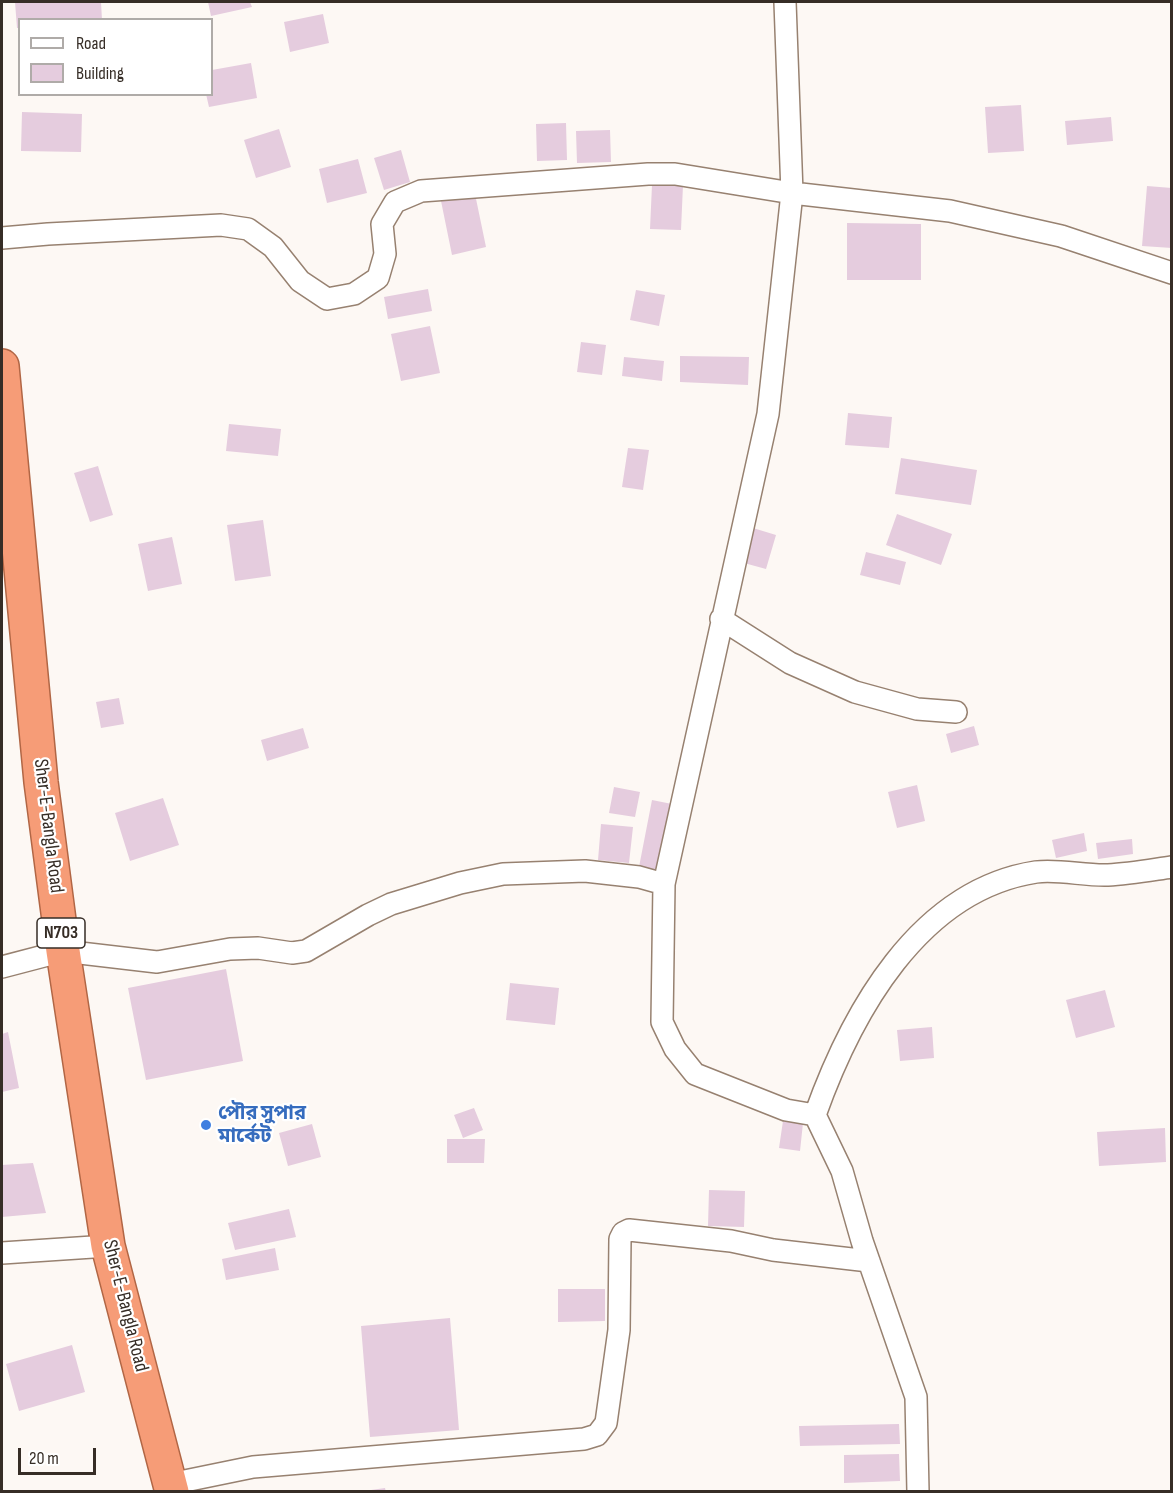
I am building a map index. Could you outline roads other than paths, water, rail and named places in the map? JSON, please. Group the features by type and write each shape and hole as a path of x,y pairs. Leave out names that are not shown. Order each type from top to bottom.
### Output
{"highway":[{"name":"Sher-E-Bangla Road","path":"2,366 11,564 63,951 108,1246 171,1488"}],"street":[{"path":"785,2 792,193 768,414 664,884 662,1022 675,1049 695,1074 786,1110 815,1115"},
{"path":"2,238 221,225 248,229 273,247 300,281 327,299 354,294 378,278 385,254 382,224 395,202 421,191 648,174 675,174 792,193 950,211 1061,236 1172,273"},
{"path":"721,619 790,663 855,692 917,709 956,712"},
{"path":"918,1491 916,1397 869,1261 842,1171 815,1115 839,1053 856,1018 891,966 943,913 989,884 1037,872 1109,875 1172,867"},
{"path":"2,967 63,951 157,962 230,949 258,948 292,953 306,951 391,904 460,883 503,874 585,871 639,877 664,884"},
{"path":"171,1488 253,1467 584,1439 597,1435 606,1423 619,1330 620,1239 622,1233 629,1230 731,1241 773,1250 869,1261"},
{"path":"2,1253 108,1246"}],"place":[{"name":"পৌর সুপার মার্কেট","path":"206,1125"}]}
